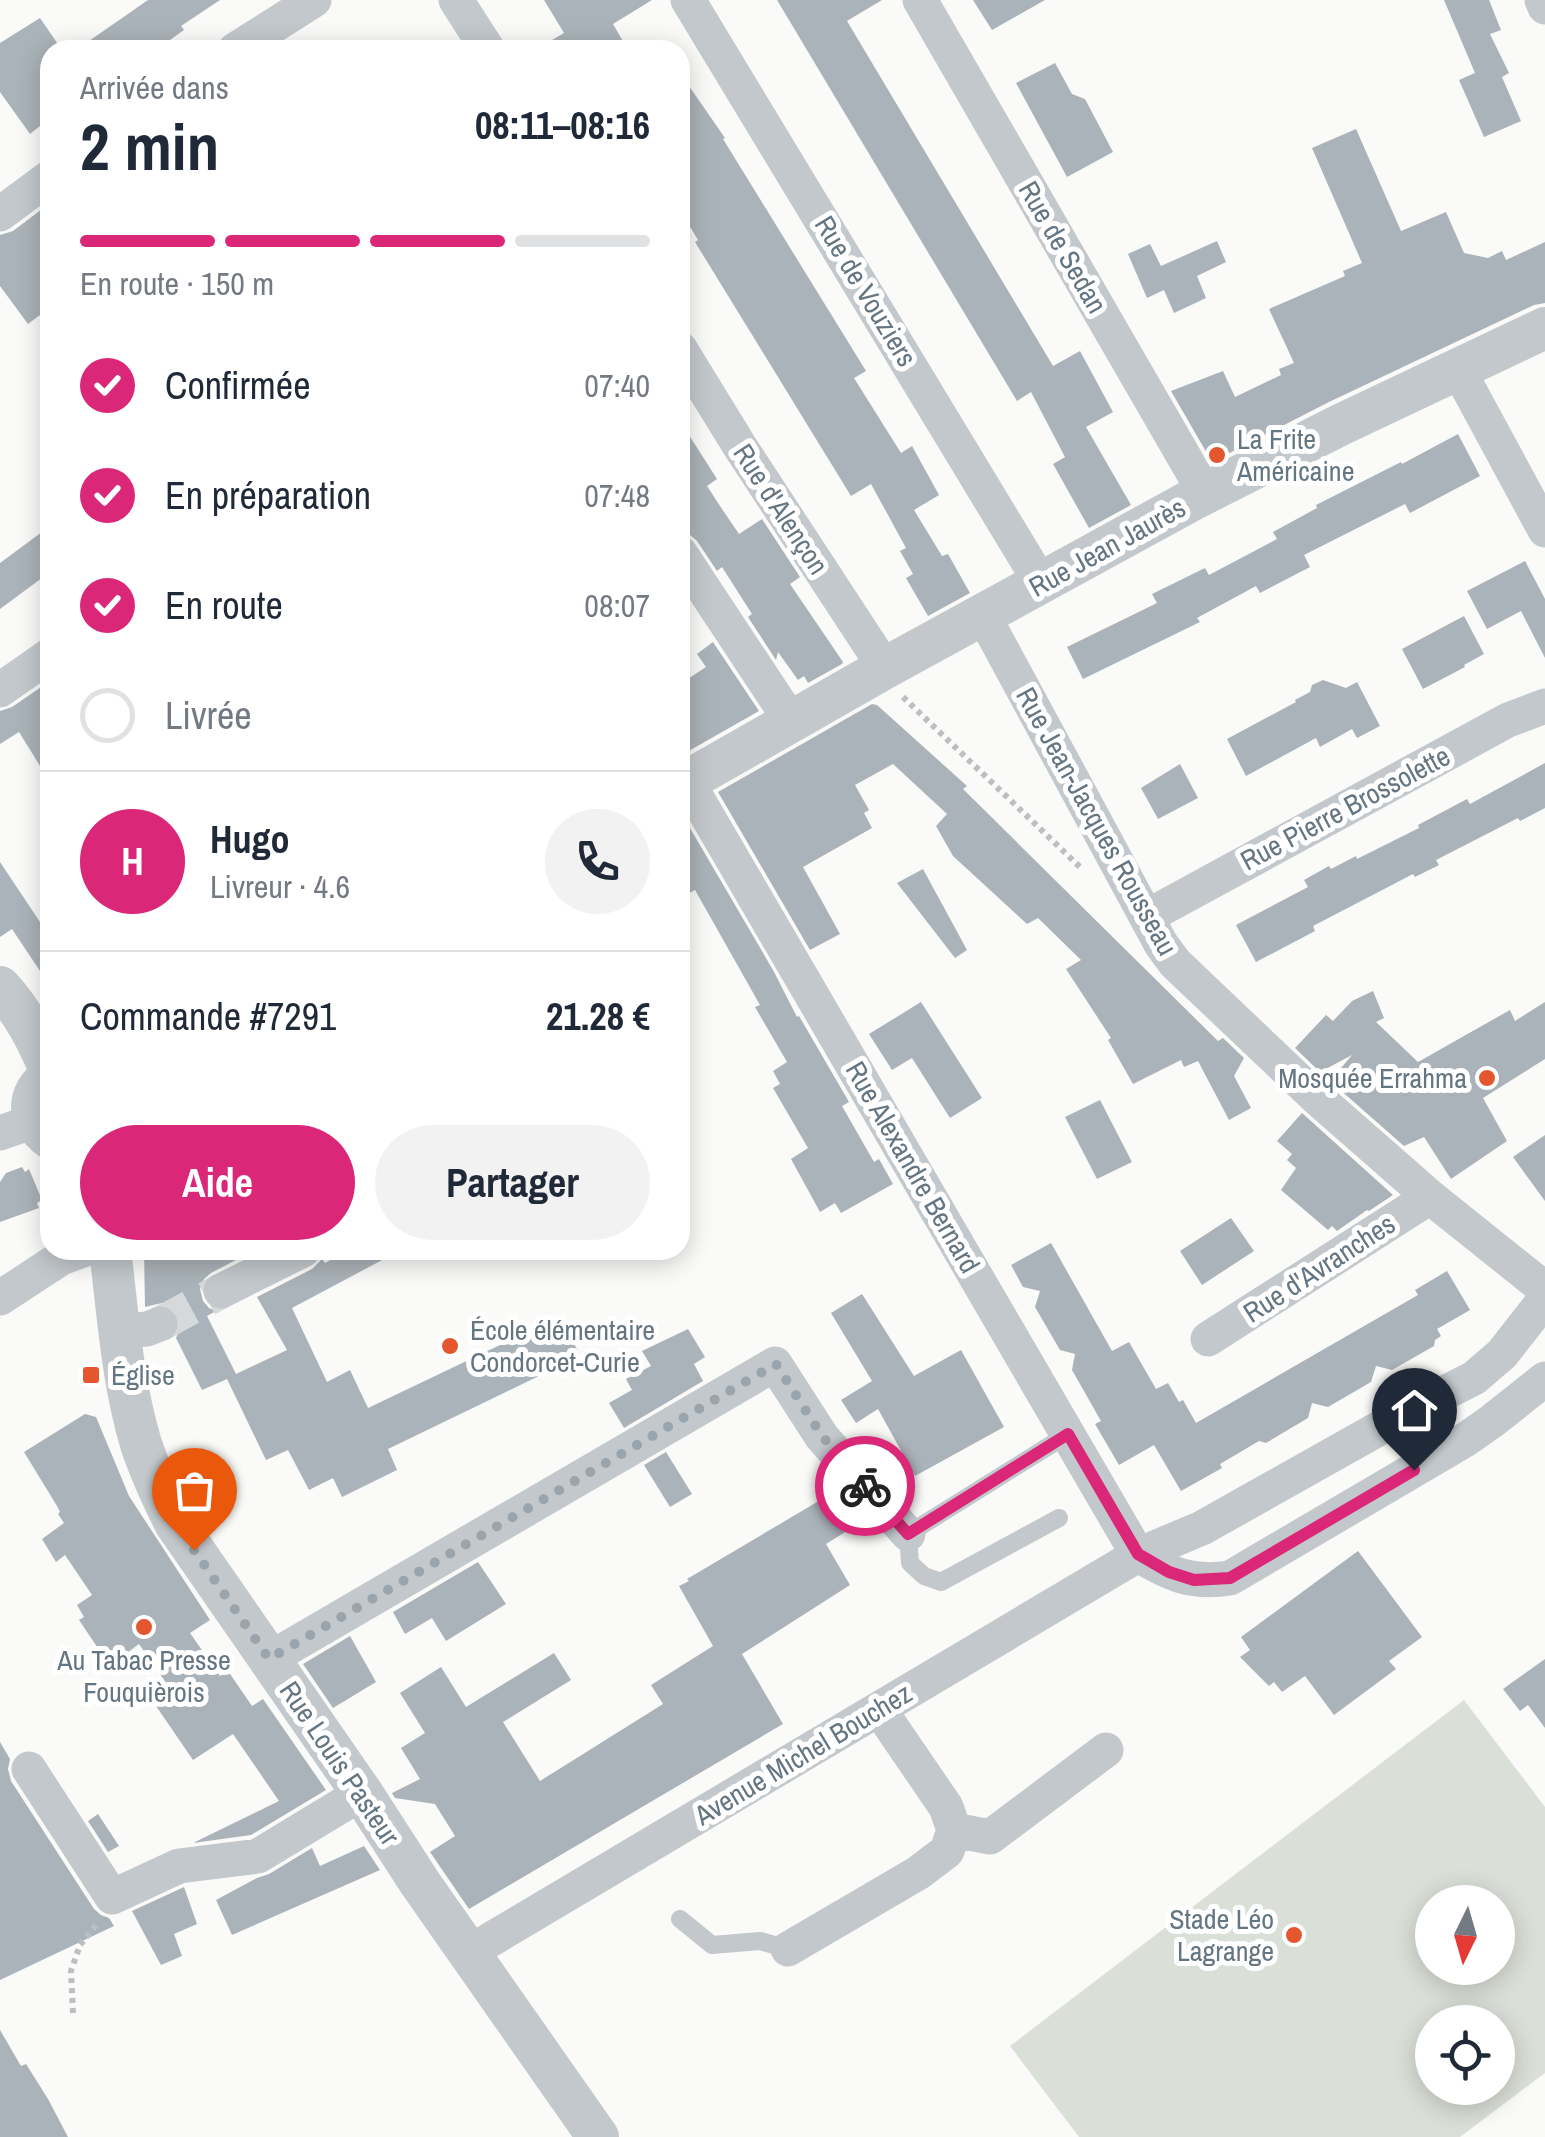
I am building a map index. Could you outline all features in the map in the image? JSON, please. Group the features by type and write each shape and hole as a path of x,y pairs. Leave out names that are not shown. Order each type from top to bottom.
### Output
{"street":[{"path":"251,40 314,0"},
{"path":"456,0 482,40"},
{"name":"Rue de Vouziers","path":"688,0 1041,583"},
{"name":"Rue de Sedan","path":"920,0 1205,493"},
{"path":"1542,0 1545,8"},
{"path":"0,214 40,185"},
{"name":"Rue Jean Jaurès","path":"690,779 884,668 1205,493 1545,328"},
{"name":"Rue d'Alençon","path":"690,365 884,668"},
{"path":"1459,371 1545,530"},
{"path":"690,568 790,721"},
{"name":"Rue Jean-Jacques Rousseau","path":"983,615 1161,944 1175,963 1430,1197 1545,1289"},
{"path":"0,690 40,662"},
{"name":"Rue Pierre Brossolette","path":"1148,916 1508,720 1545,706"},
{"name":"Rue Alexandre Bernard","path":"690,793 1138,1554"},
{"path":"0,988 16,1004 40,1047"},
{"path":"28,1130 34,1094 40,1084"},
{"name":"Rue d'Avranches","path":"1208,1339 1430,1197"},
{"path":"0,1298 58,1260"},
{"name":"Rue Louis Pasteur","path":"114,1260 140,1328 126,1374 141,1443 175,1524 598,2137"},
{"path":"221,1291 282,1260"},
{"name":"Avenue Michel Bouchez","path":"468,1952 1138,1554 1202,1528 1474,1378 1502,1354 1545,1300"},
{"path":"269,1659 776,1364 822,1436 908,1534"},
{"path":"1138,1554 1169,1572 1194,1580 1230,1578 1465,1440 1545,1379"},
{"path":"788,1948 948,1852 954,1830 946,1807 878,1709"},
{"path":"954,1830 990,1837 1106,1750"},
{"path":"28,1769 112,1897 179,1866 258,1856 362,1793"}],"lane":[{"path":"1059,1518 942,1582 924,1576 910,1563 908,1534 1068,1434"},
{"path":"680,1919 712,1945 760,1941 788,1948"}],"path":[{"path":"884,668 905,700 1104,889 1127,880"},
{"path":"74,2013 71,1971 80,1946 96,1927 100,1913 112,1897"}],"shaded area":[{"name":"Stade Léo Lagrange","path":"1464,1700 1545,1807 1545,2073 1515,2096 1515,2005 1415,2005 1415,2105 1502,2105 1460,2137 1079,2137 1010,2046"}],"building":[{"path":"148,0 220,0 181,26 184,30 170,40 90,40"},
{"path":"544,0 652,0 613,24 622,40 552,40 564,33"},
{"path":"777,0 882,0 847,21 1053,366 1080,351 1113,412 1086,427 1131,505 1089,528 1053,464 1065,457 1031,392 1017,401"},
{"path":"973,0 1045,0 992,30"},
{"path":"1444,0 1489,0 1501,30 1490,34 1509,73 1502,77 1521,121 1484,137 1459,80 1475,73"},
{"path":"40,18 55,40 40,40 40,126 30,134 0,92 0,43"},
{"path":"1055,63 1072,94 1085,99 1113,152 1067,177 1016,83"},
{"path":"690,87 725,138 866,371 854,378 901,453 912,446 939,495 914,510 942,556 948,554 970,593 928,616 906,578 913,574 900,551 906,548 871,484 851,496 695,242 698,240 690,227"},
{"path":"1356,129 1401,231 1446,212 1464,253 1488,258 1502,251 1506,260 1545,242 1545,303 1329,402 1212,462 1171,391 1223,371 1235,397 1281,375 1279,369 1294,363 1269,309 1345,276 1343,271 1362,263 1312,148"},
{"path":"40,211 40,315 28,324 0,286 0,235 13,231"},
{"path":"1217,241 1226,262 1197,276 1206,298 1174,313 1164,290 1147,298 1128,254 1150,244 1161,266"},
{"path":"1458,434 1480,476 1410,513 1405,504 1304,555 1310,567 1260,593 1256,586 1197,618 1200,622 1083,679 1067,647 1157,603 1152,594 1205,568 1209,575 1277,539 1273,532 1317,508 1316,505"},
{"path":"690,437 717,479 707,486 739,534 762,519 800,577 790,584 842,664 808,683 804,676 798,680 778,652 776,660 722,567 717,571 690,535"},
{"path":"40,533 40,579 0,609 0,563"},
{"path":"1525,561 1545,599 1545,658 1521,611 1487,629 1467,591"},
{"path":"1464,616 1484,654 1423,689 1402,649"},
{"path":"713,642 759,711 690,750 690,677 706,667 697,654"},
{"path":"1323,680 1346,688 1357,682 1380,726 1357,738 1352,729 1320,747 1316,738 1246,776 1227,739 1296,702 1310,692 1312,685"},
{"path":"40,688 40,766 19,732 0,744 0,711"},
{"path":"872,704 967,786 963,789 1218,1041 1223,1038 1244,1058 1234,1076 1251,1108 1229,1120 1198,1061 1184,1067 1181,1060 1133,1084 1108,1040 1111,1038 1066,969 1081,960 1038,918 1027,924 953,856 936,826 947,814 893,764 855,785 869,810 864,813 872,828 803,867 840,934 810,950 718,792"},
{"path":"1545,763 1545,808 1436,860 1439,865 1415,877 1413,874 1313,926 1315,931 1256,962 1236,925 1308,887 1304,880 1329,866 1331,869 1356,856 1357,859 1467,799 1470,804"},
{"path":"1180,764 1198,798 1158,819 1141,788"},
{"path":"690,828 849,1102 842,1106 874,1162 879,1159 893,1184 841,1213 835,1203 820,1212 791,1159 808,1148 773,1088 780,1084 773,1071 787,1062 755,1007 760,1005 695,890 690,893"},
{"path":"0,862 40,922 40,971 12,929 0,937"},
{"path":"923,869 967,950 955,958 897,883"},
{"path":"1373,991 1384,1018 1376,1022 1418,1062 1510,1010 1515,1021 1545,1002 1545,1059 1483,1098 1507,1141 1451,1179 1424,1137 1404,1146 1330,1081 1352,1055 1320,1072 1295,1048 1326,1015 1333,1021 1352,1001"},
{"path":"921,1002 982,1098 950,1118 912,1058 892,1070 869,1034"},
{"path":"1100,1100 1132,1162 1097,1179 1065,1117"},
{"path":"1302,1113 1393,1195 1337,1231 1332,1226 1328,1230 1281,1190 1296,1168 1287,1160 1292,1154 1277,1141"},
{"path":"1545,1135 1545,1201 1513,1157"},
{"path":"22,1167 25,1172 29,1169 40,1201 39,1208 0,1222 0,1182 6,1173"},
{"path":"1231,1218 1254,1251 1202,1285 1180,1251"},
{"path":"1051,1243 1112,1351 1129,1342 1156,1389 1168,1383 1196,1423 1418,1295 1415,1290 1447,1271 1470,1310 1437,1329 1441,1336 1434,1346 1392,1370 1376,1366 1371,1382 1328,1407 1312,1403 1308,1418 1266,1443 1259,1441 1181,1491 1154,1445 1119,1465 1095,1424 1101,1421 1072,1370 1075,1354 1060,1350 1035,1307 1040,1291 1023,1287 1011,1265"},
{"path":"144,1260 236,1260 211,1273 200,1289 203,1301 216,1311 207,1316 236,1374 287,1350 257,1297 312,1269 321,1260 382,1260 292,1308 327,1382 350,1370 368,1408 561,1316 580,1356 388,1449 397,1470 342,1497 333,1478 309,1490 288,1450 266,1460 227,1379 202,1390 176,1338 181,1326 174,1308 162,1303 145,1307"},
{"path":"862,1294 914,1376 961,1350 1004,1427 915,1476 878,1409 856,1423 841,1400 872,1381 831,1313"},
{"path":"688,1329 705,1357 694,1364 703,1381 624,1428 609,1403 632,1390 626,1379 651,1366 642,1351"},
{"path":"85,1414 96,1417 129,1496 210,1620 190,1633 220,1676 228,1671 252,1706 263,1699 326,1790 251,1835 193,1843 279,1801 233,1734 193,1760 154,1703 171,1690 139,1644 110,1666 79,1620 84,1617 77,1605 92,1595 65,1555 56,1562 42,1539 64,1523 24,1452"},
{"path":"666,1452 692,1494 670,1507 644,1465"},
{"path":"839,1489 866,1519 826,1544 850,1585 742,1654 783,1724 469,1909 430,1852 455,1836 435,1804 395,1798 392,1793 420,1779 401,1748 425,1733 400,1693 441,1667 466,1707 554,1653 571,1680 503,1722 540,1781 663,1704 651,1685 713,1646 679,1586"},
{"path":"1358,1551 1422,1637 1389,1661 1396,1669 1334,1715 1305,1676 1282,1692 1274,1682 1269,1686 1240,1657 1250,1650 1241,1637"},
{"path":"478,1562 506,1604 446,1641 432,1618 405,1634 393,1612"},
{"path":"350,1636 376,1682 333,1708 303,1664"},
{"path":"1545,1659 1545,1728 1528,1705 1520,1711 1503,1689"},
{"path":"0,1742 10,1759 11,1781 94,1909 114,1926 0,1980"},
{"path":"98,1814 119,1846 108,1852 88,1821"},
{"path":"364,1846 380,1870 232,1935 216,1900 312,1848 320,1866"},
{"path":"184,1887 197,1924 174,1934 182,1956 161,1965 132,1911"},
{"path":"0,2030 21,2066 26,2064 68,2137 0,2137"}],"tunnel":[{"path":"160,1324 221,1291"}],"way so far":[{"path":"194,1550 269,1659 776,1364 822,1436 865,1486"}],"place":[{"name":"La Frite Américaine","path":"1217,455"},
{"name":"Mosquée Errahma","path":"1487,1078"},
{"name":"École élémentaire Condorcet-Curie","path":"450,1346"},
{"name":"Église","path":"91,1375"},
{"name":"Au Tabac Presse Fouquièrois","path":"144,1627"},
{"name":"Stade Léo Lagrange","path":"1294,1935"}],"route":[{"path":"865,1486 908,1534 1068,1434 1138,1554 1169,1572 1211,1581 1230,1578 1414,1470"}]}
